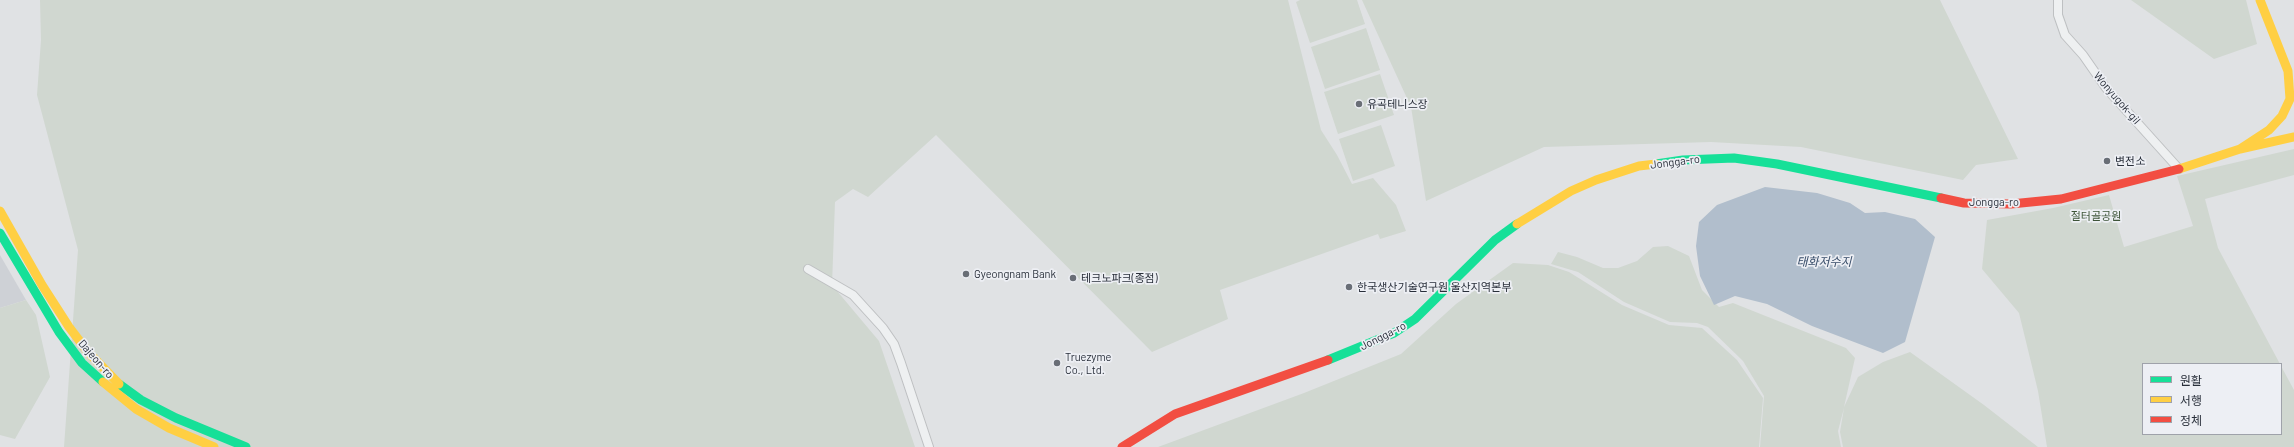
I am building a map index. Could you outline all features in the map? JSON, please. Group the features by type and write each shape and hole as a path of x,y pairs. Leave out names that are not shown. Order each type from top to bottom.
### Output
{"main road":[{"path":"2260,0 2288,71 2294,82"},
{"path":"2240,149 2269,130 2282,116 2290,99 2288,71"},
{"name":"Jongga-ro","path":"1122,447 1169,418 1187,409 1290,374 1366,346 1394,333 1415,319 1496,240 1528,216 1596,180 1639,166 1683,160 1734,158 1777,164 1964,203 2011,204 2060,199 2179,169 2240,149 2294,137"},
{"name":"Dajeon-ro","path":"0,211 42,285 69,326 88,352 115,381 141,400 162,411 246,447"},
{"name":"Dajeon-ro","path":"0,233 59,332 82,362 108,387 136,409 169,428 214,447"}],"street":[{"name":"Wonyugok-gil","path":"2058,0 2058,15 2065,35 2083,55 2106,88 2179,169"},
{"path":"808,269 853,295 883,328 894,344 902,363 928,447"}],"shaded area":[{"path":"0,255 26,300 0,308"}],"green space":[{"path":"40,0 1288,0 1321,130 1337,155 1352,184 1373,178 1396,205 1406,231 1380,239 1378,234 1220,290 1228,319 1152,352 936,135 868,197 853,189 835,202 832,285 879,341 915,447 64,447 78,250 37,95 41,40"},
{"path":"1300,0 1357,0 1365,24 1310,43 1296,2"},
{"path":"1362,0 1940,0 2018,159 1976,165 1963,180 1801,147 1711,142 1544,147 1426,201 1411,107"},
{"path":"2131,0 2246,0 2257,44 2214,59"},
{"name":"유곡테니스장","path":"1366,28 1380,70 1325,89 1311,47"},
{"name":"유곡테니스장","path":"1380,74 1394,115 1338,134 1324,92"},
{"name":"유곡테니스장","path":"1381,125 1395,166 1353,181 1339,139"},
{"name":"절터골공원","path":"2294,149 2294,175 2205,199 2218,248 2279,363 2142,363 2142,435 2282,435 2282,368 2294,390 2294,447 2047,447 2038,391 2019,313 1982,269 1987,220 2053,208 2109,195 2124,247 2193,226 2177,176"},
{"path":"1668,246 1689,256 1702,290 1719,307 1733,303 1846,348 1855,358 1844,407 1858,377 1883,362 1910,352 1984,405 2038,447 1843,447 1840,432 1844,408 1838,431 1841,447 1760,447 1764,396 1743,361 1708,327 1697,323 1670,322 1624,302 1578,272 1551,264 1558,252 1577,257 1603,268 1618,268 1637,261 1653,247"},
{"path":"1513,263 1548,265 1569,272 1622,305 1669,325 1702,328 1737,360 1763,398 1759,447 1158,447 1304,393 1401,354 1456,304"},
{"path":"26,300 36,315 50,377 15,439 0,435 0,308"}],"water":[{"name":"태화저수지","path":"1765,187 1817,193 1850,203 1865,213 1885,212 1915,219 1935,237 1905,342 1883,353 1812,326 1767,304 1735,296 1714,305 1700,276 1696,246 1699,222 1717,205"}],"traffic: fast":[{"path":"1656,164 1683,160 1734,158 1777,164 1941,198"},
{"path":"1328,360 1394,333 1415,319 1495,240 1517,224"},
{"path":"0,233 59,332 82,363 103,382"},
{"path":"119,384 141,400 176,418 246,447"}],"traffic: slow":[{"path":"2240,149 2269,130 2282,116 2290,99 2288,71 2260,0"},
{"path":"2179,169 2240,149 2294,137"},
{"path":"1517,224 1571,191 1596,180 1639,166 1656,164"},
{"path":"0,211 42,285 69,327 88,352 119,384"},
{"path":"103,382 136,409 169,428 214,447"}],"traffic: jam":[{"path":"1941,198 1964,203 2011,204 2061,199 2179,169"},
{"path":"1122,447 1175,414 1328,360"}],"place":[{"name":"유곡테니스장","path":"1359,104"},
{"name":"변전소","path":"2107,161"},
{"name":"Gyeongnam Bank","path":"966,274"},
{"name":"테크노파크(종점)","path":"1073,278"},
{"name":"한국생산기술연구원 울산지역본부","path":"1349,287"},
{"name":"Truezyme Co., Ltd.","path":"1057,363"}]}
